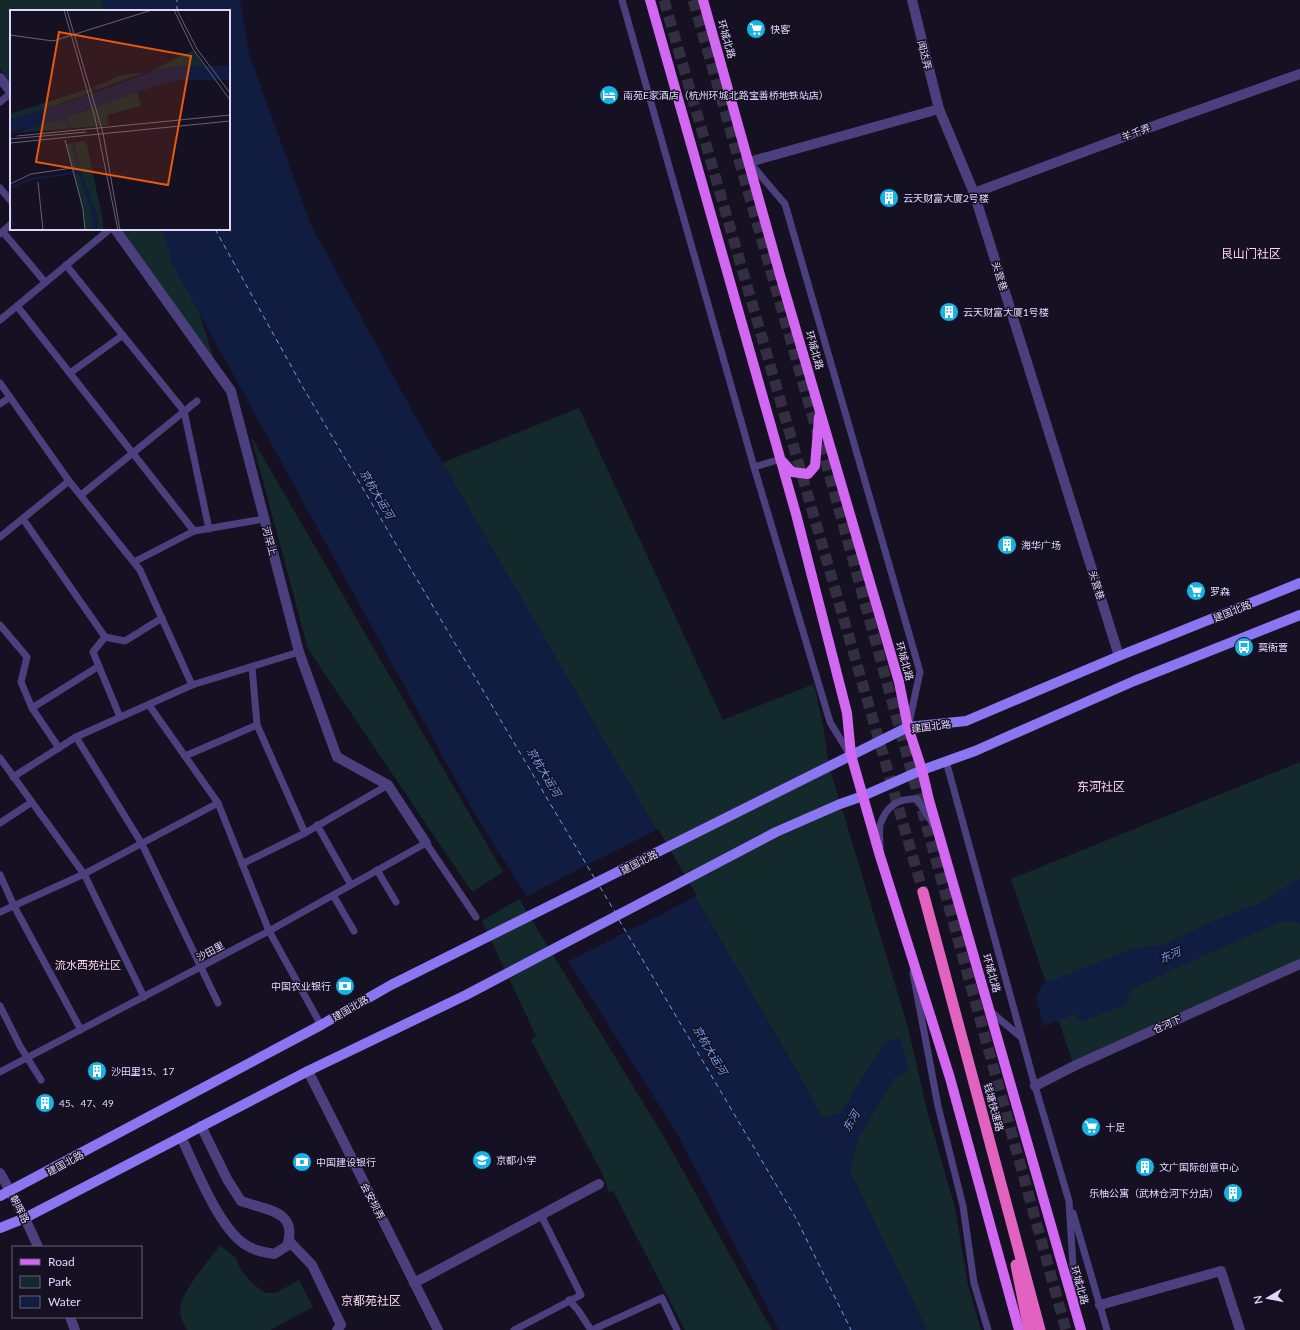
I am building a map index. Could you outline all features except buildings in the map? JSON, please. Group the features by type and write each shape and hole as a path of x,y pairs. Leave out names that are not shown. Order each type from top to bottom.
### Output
{"highway":[{"name":"钱塘快速路","path":"923,892 997,1164 1040,1330"},
{"path":"997,1164 1029,1330"}],"main road":[{"path":"650,0 781,459 847,713 851,755 880,856 950,1078 1019,1330"},
{"name":"环城北路","path":"703,0 899,682 908,727 922,770 929,800 1081,1330"},
{"path":"781,459 792,472 808,474 815,466 819,407"},
{"name":"建国北路","path":"0,1196 11,1192 391,985 908,727 966,721 1119,656 1300,584"},
{"path":"0,1228 25,1218 308,1071 466,995 776,832 922,770 975,751 1134,681 1300,615"}],"street":[{"name":"闻达弄","path":"912,0 939,110"},
{"name":"羊千弄","path":"974,193 1300,74"},
{"path":"0,78 10,92"},
{"path":"749,162 939,110"},
{"name":"头营巷","path":"939,110 974,193 1119,656"},
{"name":"河罕上","path":"116,230 231,391 299,652 337,757 388,785 426,843"},
{"name":"仓河下","path":"1035,1086 1074,1066 1300,964"},
{"name":"会安坝弄","path":"308,1071 438,1330"},
{"path":"181,1137 223,1222 242,1243 257,1251 274,1254 287,1246 290,1232 284,1218 274,1210 241,1201 227,1179 202,1126"},
{"name":"朝晖路","path":"0,1173 25,1218 38,1246"},
{"path":"414,1283 599,1184"},
{"path":"289,1241 312,1265 341,1325 338,1330"},
{"path":"1100,1305 1221,1271 1240,1330"},
{"path":"70,1318 75,1330"}],"lane":[{"path":"622,0 754,467 830,722 851,755"},
{"path":"0,102 10,94"},
{"path":"749,162 785,204 920,672 908,727"},
{"path":"0,188 10,200"},
{"path":"10,225 1,233 45,282"},
{"path":"0,320 109,230"},
{"path":"66,265 184,411 209,529"},
{"path":"17,306 194,531"},
{"path":"70,373 123,335"},
{"path":"0,383 69,481 140,570 192,685"},
{"path":"0,404 10,397"},
{"path":"81,495 196,401"},
{"path":"754,467 781,459"},
{"path":"0,537 69,481"},
{"path":"23,519 105,637 125,641 162,618"},
{"path":"134,562 194,531 264,519"},
{"path":"0,625 27,657 21,682 32,708 59,748"},
{"path":"105,637 93,652 120,717"},
{"path":"13,777 76,737 192,685 299,652"},
{"path":"32,708 99,666"},
{"path":"252,667 257,726 305,833"},
{"path":"149,705 218,803 268,932 320,1025"},
{"path":"185,756 257,726"},
{"path":"76,737 142,844 218,1003"},
{"path":"0,758 84,874 144,997"},
{"path":"946,761 1035,1086 1100,1305 1106,1330"},
{"path":"242,864 305,833 388,785"},
{"path":"880,856 880,825 891,805 905,798 917,799 941,840"},
{"path":"0,824 32,802"},
{"path":"0,912 84,874 218,803"},
{"path":"318,825 351,885"},
{"path":"426,843 476,917"},
{"name":"沙田里","path":"0,1072 268,932 426,843"},
{"path":"377,870 396,902"},
{"path":"0,876 14,906 81,1030"},
{"path":"333,895 354,931"},
{"path":"907,942 938,1106 963,1206 974,1284 988,1330"},
{"path":"0,1006 41,1080"},
{"path":"990,1011 1022,1038"},
{"path":"1069,1201 1076,1312"},
{"path":"514,1330 580,1295 541,1215"},
{"path":"569,1300 578,1310 591,1330 662,1298 676,1330"}],"green space":[{"path":"0,0 105,0 107,10 10,10 10,83 0,69"},
{"path":"119,230 172,230 215,362"},
{"path":"579,408 723,720 814,684 823,725 829,766 907,1024 928,1114 955,1208 968,1285 981,1330 927,1330 850,1172 798,1073 442,463"},
{"path":"251,436 503,872 472,892 308,649"},
{"path":"1300,762 1300,964 1074,1066 1011,879"},
{"path":"519,899 664,1137 772,1330 685,1330 613,1191 609,1192 603,1175 531,1040 536,1036 482,921"},
{"path":"220,1245 236,1258 241,1270 253,1284 265,1293 276,1293 299,1280 313,1307 270,1330 187,1330 180,1314 184,1296"}],"water":[{"path":"101,0 240,0 249,54 310,223 409,405 798,1073 822,1118 841,1112 884,1043 900,1037 909,1071 895,1077 859,1137 850,1172 927,1330 779,1330 675,1130 474,813 172,263 163,230 230,230 230,10 104,10"},
{"name":"东河","path":"1300,878 1300,925 1297,922 1282,921 1174,969 1131,990 1125,1005 1080,1022 1075,1014 1044,1026 1036,998 1042,984 1132,949 1164,944 1214,921 1262,902"}],"pier":[{"path":"658,829 697,896 567,962 525,897"}],"ferry route":[{"path":"177,0 177,10"},
{"path":"216,230 305,391 595,879"},
{"path":"600,887 615,912"},
{"path":"619,920 797,1220 851,1330"}],"tunnel":[{"path":"664,0 923,892"},
{"path":"693,0 832,484 1066,1330"}],"place":[{"name":"快客","path":"756,29"},
{"name":"南苑E家酒店（杭州环城北路宝善桥地铁站店）","path":"609,95"},
{"name":"云天财富大厦2号楼","path":"889,198"},
{"name":"云天财富大厦1号楼","path":"949,312"},
{"name":"海华广场","path":"1007,545"},
{"name":"罗森","path":"1196,591"},
{"name":"莫衙营","path":"1244,647"},
{"name":"中国农业银行","path":"345,986"},
{"name":"沙田里15、17","path":"97,1071"},
{"name":"45、47、49","path":"45,1103"},
{"name":"十足","path":"1091,1127"},
{"name":"京都小学","path":"482,1160"},
{"name":"中国建设银行","path":"302,1162"},
{"name":"文广国际创意中心","path":"1145,1167"},
{"name":"乐柚公寓（武林仓河下分店）","path":"1233,1193"}],"district":[{"name":"艮山门社区","path":"1251,254"},
{"name":"东河社区","path":"1101,787"},
{"name":"流水西苑社区","path":"88,965"},
{"name":"京都苑社区","path":"371,1301"}],"water label":[{"name":"京杭大运河","path":"377,494"},
{"name":"京杭大运河","path":"544,772"},
{"name":"京杭大运河","path":"710,1050"}]}
